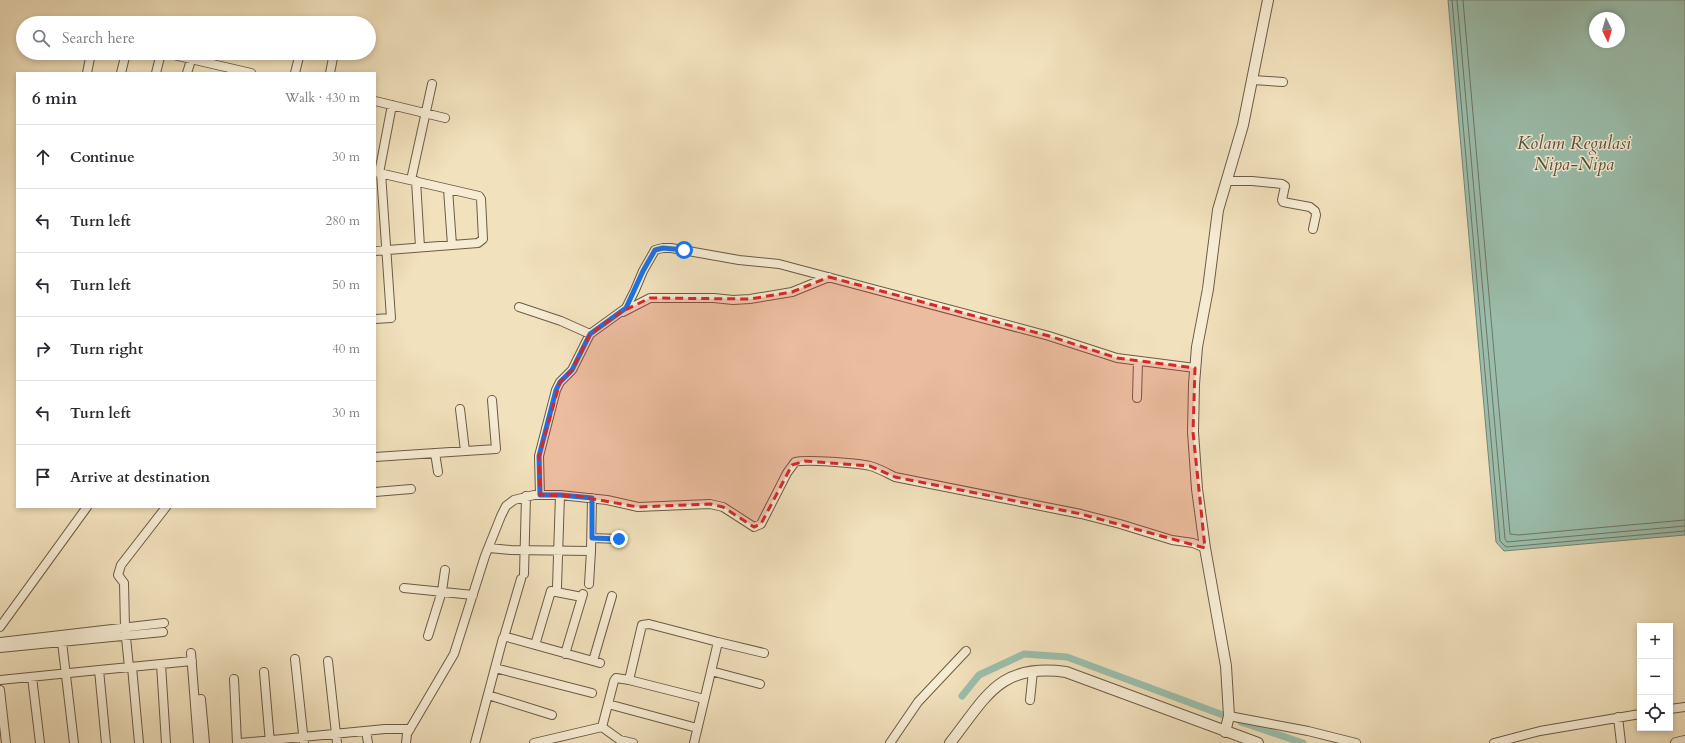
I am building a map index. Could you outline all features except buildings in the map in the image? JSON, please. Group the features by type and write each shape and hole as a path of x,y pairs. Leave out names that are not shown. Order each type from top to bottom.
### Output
{"street":[{"path":"1225,732 1229,716 1226,666 1205,548 1197,489 1192,403 1197,347 1208,289 1218,210 1236,152 1253,80 1268,0"},
{"path":"87,72 90,60"},
{"path":"122,72 125,60"},
{"path":"156,72 159,60"},
{"path":"187,72 191,60 226,70 243,72"},
{"path":"295,72 298,60"},
{"path":"330,72 333,60"},
{"path":"1253,80 1283,82"},
{"path":"420,247 413,181 425,113 432,84"},
{"path":"376,101 444,118"},
{"path":"376,319 391,318 378,173 392,105"},
{"path":"376,251 478,243 483,239 481,199 479,196 378,173"},
{"path":"1227,180 1282,184 1285,186 1282,200 1283,202 1310,208 1315,211 1316,215 1313,229"},
{"path":"448,189 452,245"},
{"path":"621,312 629,302 649,259 655,250 663,248 684,250 739,260 779,264 1049,336 1117,358 1195,368"},
{"path":"540,495 539,456 554,396 560,382 572,370 590,334 621,312 650,298 750,299 792,292 829,277"},
{"path":"519,307 562,321 590,334"},
{"path":"1137,398 1138,361"},
{"path":"376,457 496,449 492,400"},
{"path":"460,409 465,451"},
{"path":"435,453 438,472"},
{"path":"406,743 410,729 454,654 501,516 506,506 514,500 526,496 560,495 592,498 638,507 710,504 723,507 750,526 758,526 763,521 789,469 795,462 805,460 870,466 895,477 1081,514 1172,540 1193,543 1205,548"},
{"path":"376,492 411,489"},
{"path":"557,586 560,495"},
{"path":"475,743 501,642 504,637 522,576 525,550 526,496"},
{"path":"589,584 592,538 592,498"},
{"path":"0,627 85,508"},
{"path":"139,743 125,632 124,583 118,575 118,571 159,511"},
{"path":"592,538 619,539"},
{"path":"489,548 591,552"},
{"path":"428,636 442,591 445,570"},
{"path":"404,588 473,595"},
{"path":"536,645 551,591 583,596 566,654"},
{"path":"504,637 596,662 612,596"},
{"path":"629,680 642,625 649,624 764,653"},
{"path":"0,642 163,628"},
{"path":"0,648 62,642 125,632"},
{"path":"62,642 74,743"},
{"path":"694,743 718,642"},
{"path":"890,743 918,702 966,651"},
{"path":"0,680 161,664 192,657 198,743"},
{"path":"295,659 304,740"},
{"path":"328,661 337,743"},
{"path":"161,664 166,743"},
{"path":"495,668 592,693"},
{"path":"99,670 106,743"},
{"path":"950,743 992,689 1006,679 1021,673 1049,670 1066,672 1225,732 1238,740 1258,743"},
{"path":"711,671 760,684"},
{"path":"1030,700 1033,671"},
{"path":"264,672 269,741"},
{"path":"32,677 40,743"},
{"path":"602,727 614,680 619,678 704,699"},
{"path":"234,679 239,743 304,740 336,734 398,728 410,729"},
{"path":"0,690 6,743"},
{"path":"488,695 552,715"},
{"path":"201,699 205,743"},
{"path":"608,704 697,728"},
{"path":"1673,708 1685,706"},
{"path":"1494,743 1540,731 1637,714"},
{"path":"1229,716 1308,731 1356,743"},
{"path":"1618,717 1621,743"},
{"path":"602,727 620,741 633,743"},
{"path":"534,743 602,727"},
{"path":"366,731 368,743"},
{"path":"1676,743 1685,742"}],"highlighted area":[{"path":"829,277 1049,336 1117,358 1195,368 1193,432 1205,548 1081,514 895,477 870,466 805,461 792,465 761,524 754,527 723,507 710,504 638,507 577,496 540,495 539,456 560,382 572,370 590,334 621,312 650,298 750,299 792,292"}],"water":[{"name":"Kolam Regulasi Nipa-Nipa","path":"1448,0 1685,0 1685,535 1504,551 1496,542"}],"waterway":[{"path":"962,696 979,675 1024,654 1067,657 1223,715"},
{"path":"1241,722 1303,743"}],"route":[{"path":"619,539 592,538 592,498 540,495 538,465 539,456 556,390 560,382 572,370 590,334 626,308 649,259 655,250 671,248 684,250"}]}
